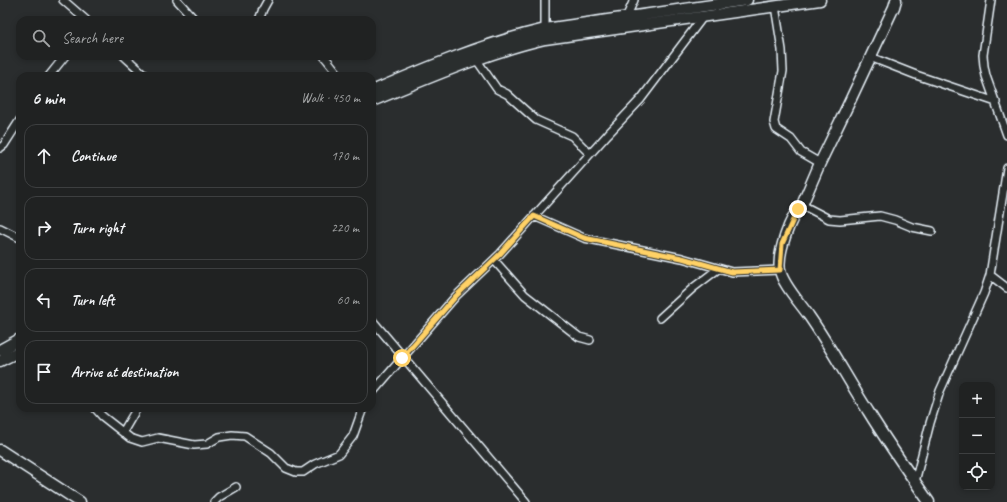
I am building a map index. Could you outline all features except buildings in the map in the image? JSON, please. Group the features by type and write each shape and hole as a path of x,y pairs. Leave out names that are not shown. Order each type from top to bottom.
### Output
{"main road":[{"path":"376,89 496,42 545,29 626,18 719,2 748,0"},
{"path":"376,99 476,59 545,38 820,0"},
{"path":"896,0 894,8 850,103 782,244 780,270 787,285 809,316 868,412 929,502"},
{"path":"0,350 16,340"},
{"path":"0,361 16,353"},
{"path":"0,450 80,502"}],"street":[{"path":"63,0 81,16"},
{"path":"177,0 191,16"},
{"path":"260,16 268,0"},
{"path":"545,0 545,29"},
{"path":"626,18 634,0"},
{"path":"992,0 984,60 986,76 1007,135"},
{"path":"775,6 782,50 783,71 774,122 776,129 791,139 801,152 820,163"},
{"path":"376,388 456,296 494,260 641,99 703,17"},
{"path":"870,57 916,75 996,102"},
{"path":"476,59 497,89 508,94 536,120 572,136 590,154"},
{"path":"52,72 62,60"},
{"path":"128,60 142,72"},
{"path":"327,60 337,72"},
{"path":"0,148 4,145 16,126"},
{"path":"915,482 940,391 984,293 990,275 1007,168"},
{"path":"802,205 829,219 840,220 880,216 912,227 932,231"},
{"path":"534,216 584,238 704,263 718,269 732,272 780,270"},
{"path":"0,228 16,236"},
{"path":"494,260 525,295 579,337 590,340"},
{"path":"660,318 693,288 718,269"},
{"path":"990,275 1007,288"},
{"path":"376,325 402,358 526,502"},
{"path":"98,412 130,438 142,442 158,438 194,445 207,444 219,437 232,435 245,436 271,453 286,468 296,472 303,472 315,464 339,454 353,436 362,412"},
{"path":"123,432 135,412"},
{"path":"214,502 219,497 236,487"}],"route":[{"path":"402,358 456,296 500,254 534,216 584,238 619,244 704,263 718,269 732,272 743,272 780,270 782,244 798,209"}]}
